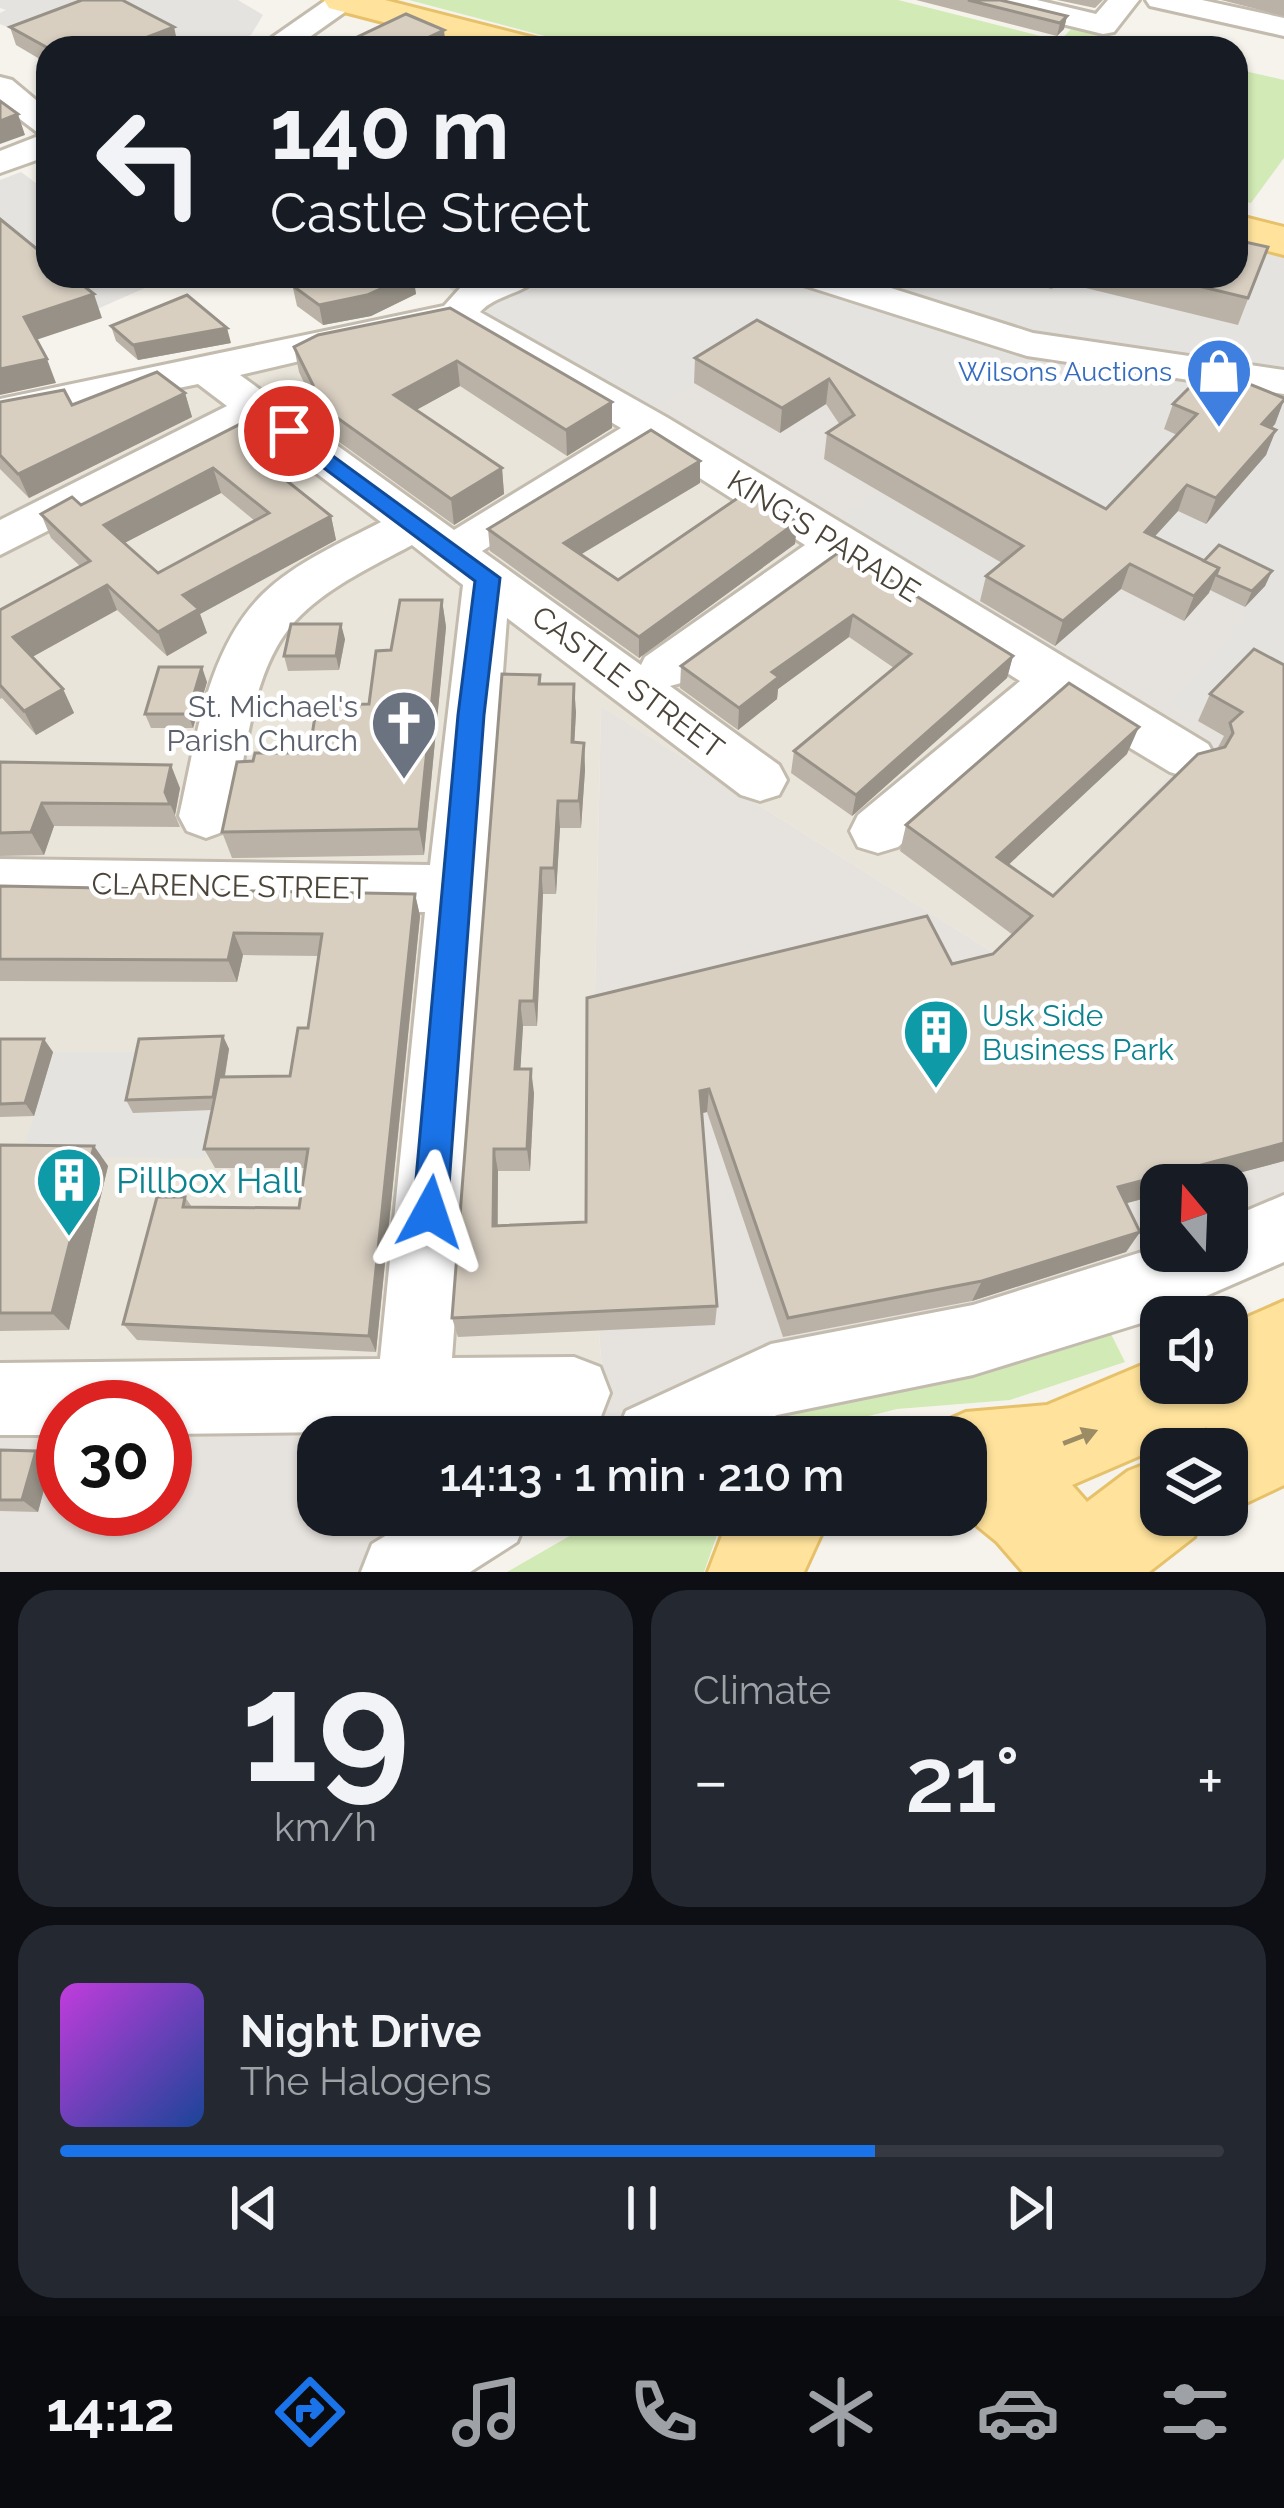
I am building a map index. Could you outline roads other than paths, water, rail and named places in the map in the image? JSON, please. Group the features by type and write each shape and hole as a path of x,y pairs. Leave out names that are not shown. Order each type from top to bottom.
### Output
{"main road":[{"path":"345,0 482,36"},
{"path":"379,0 518,36"},
{"path":"1248,213 1284,220"},
{"path":"1248,232 1284,241"},
{"path":"1248,1362 1284,1344"},
{"path":"987,1459 1047,1450 1155,1404"},
{"path":"1248,1455 1284,1435"},
{"path":"987,1475 1033,1509 1076,1572"},
{"path":"1100,1572 1115,1539 1140,1520"},
{"path":"756,1572 769,1536"}],"street":[{"path":"291,36 345,0"},
{"path":"1000,0 1103,26 1124,0"},
{"path":"1161,0 1284,27"},
{"path":"0,87 36,117"},
{"path":"0,163 36,149"},
{"path":"0,412 431,318 458,317 462,304 487,288"},
{"path":"852,288 1027,344 1284,382"},
{"name":"KING'S PARADE","path":"458,317 487,328 652,427 1055,680 1189,758"},
{"name":"CASTLE STREET","path":"206,370 414,524 480,558 760,780"},
{"path":"9,521 257,407"},
{"path":"413,1397 459,889 480,558 652,427"},
{"path":"206,816 248,656 268,620 300,592 414,524"},
{"path":"663,670 837,545"},
{"path":"878,831 1055,680"},
{"name":"CLARENCE STREET","path":"0,882 459,889"},
{"path":"696,1416 771,1380 973,1340 1151,1285 1284,1228"},
{"path":"0,1399 574,1393"},
{"path":"400,1572 457,1536"}],"place":[{"name":"Wilsons Auctions","path":"1219,430"},
{"name":"St. Michael's Parish Church","path":"404,782"},
{"name":"Usk Side Business Park","path":"936,1091"},
{"name":"Pillbox Hall","path":"69,1239"}]}
